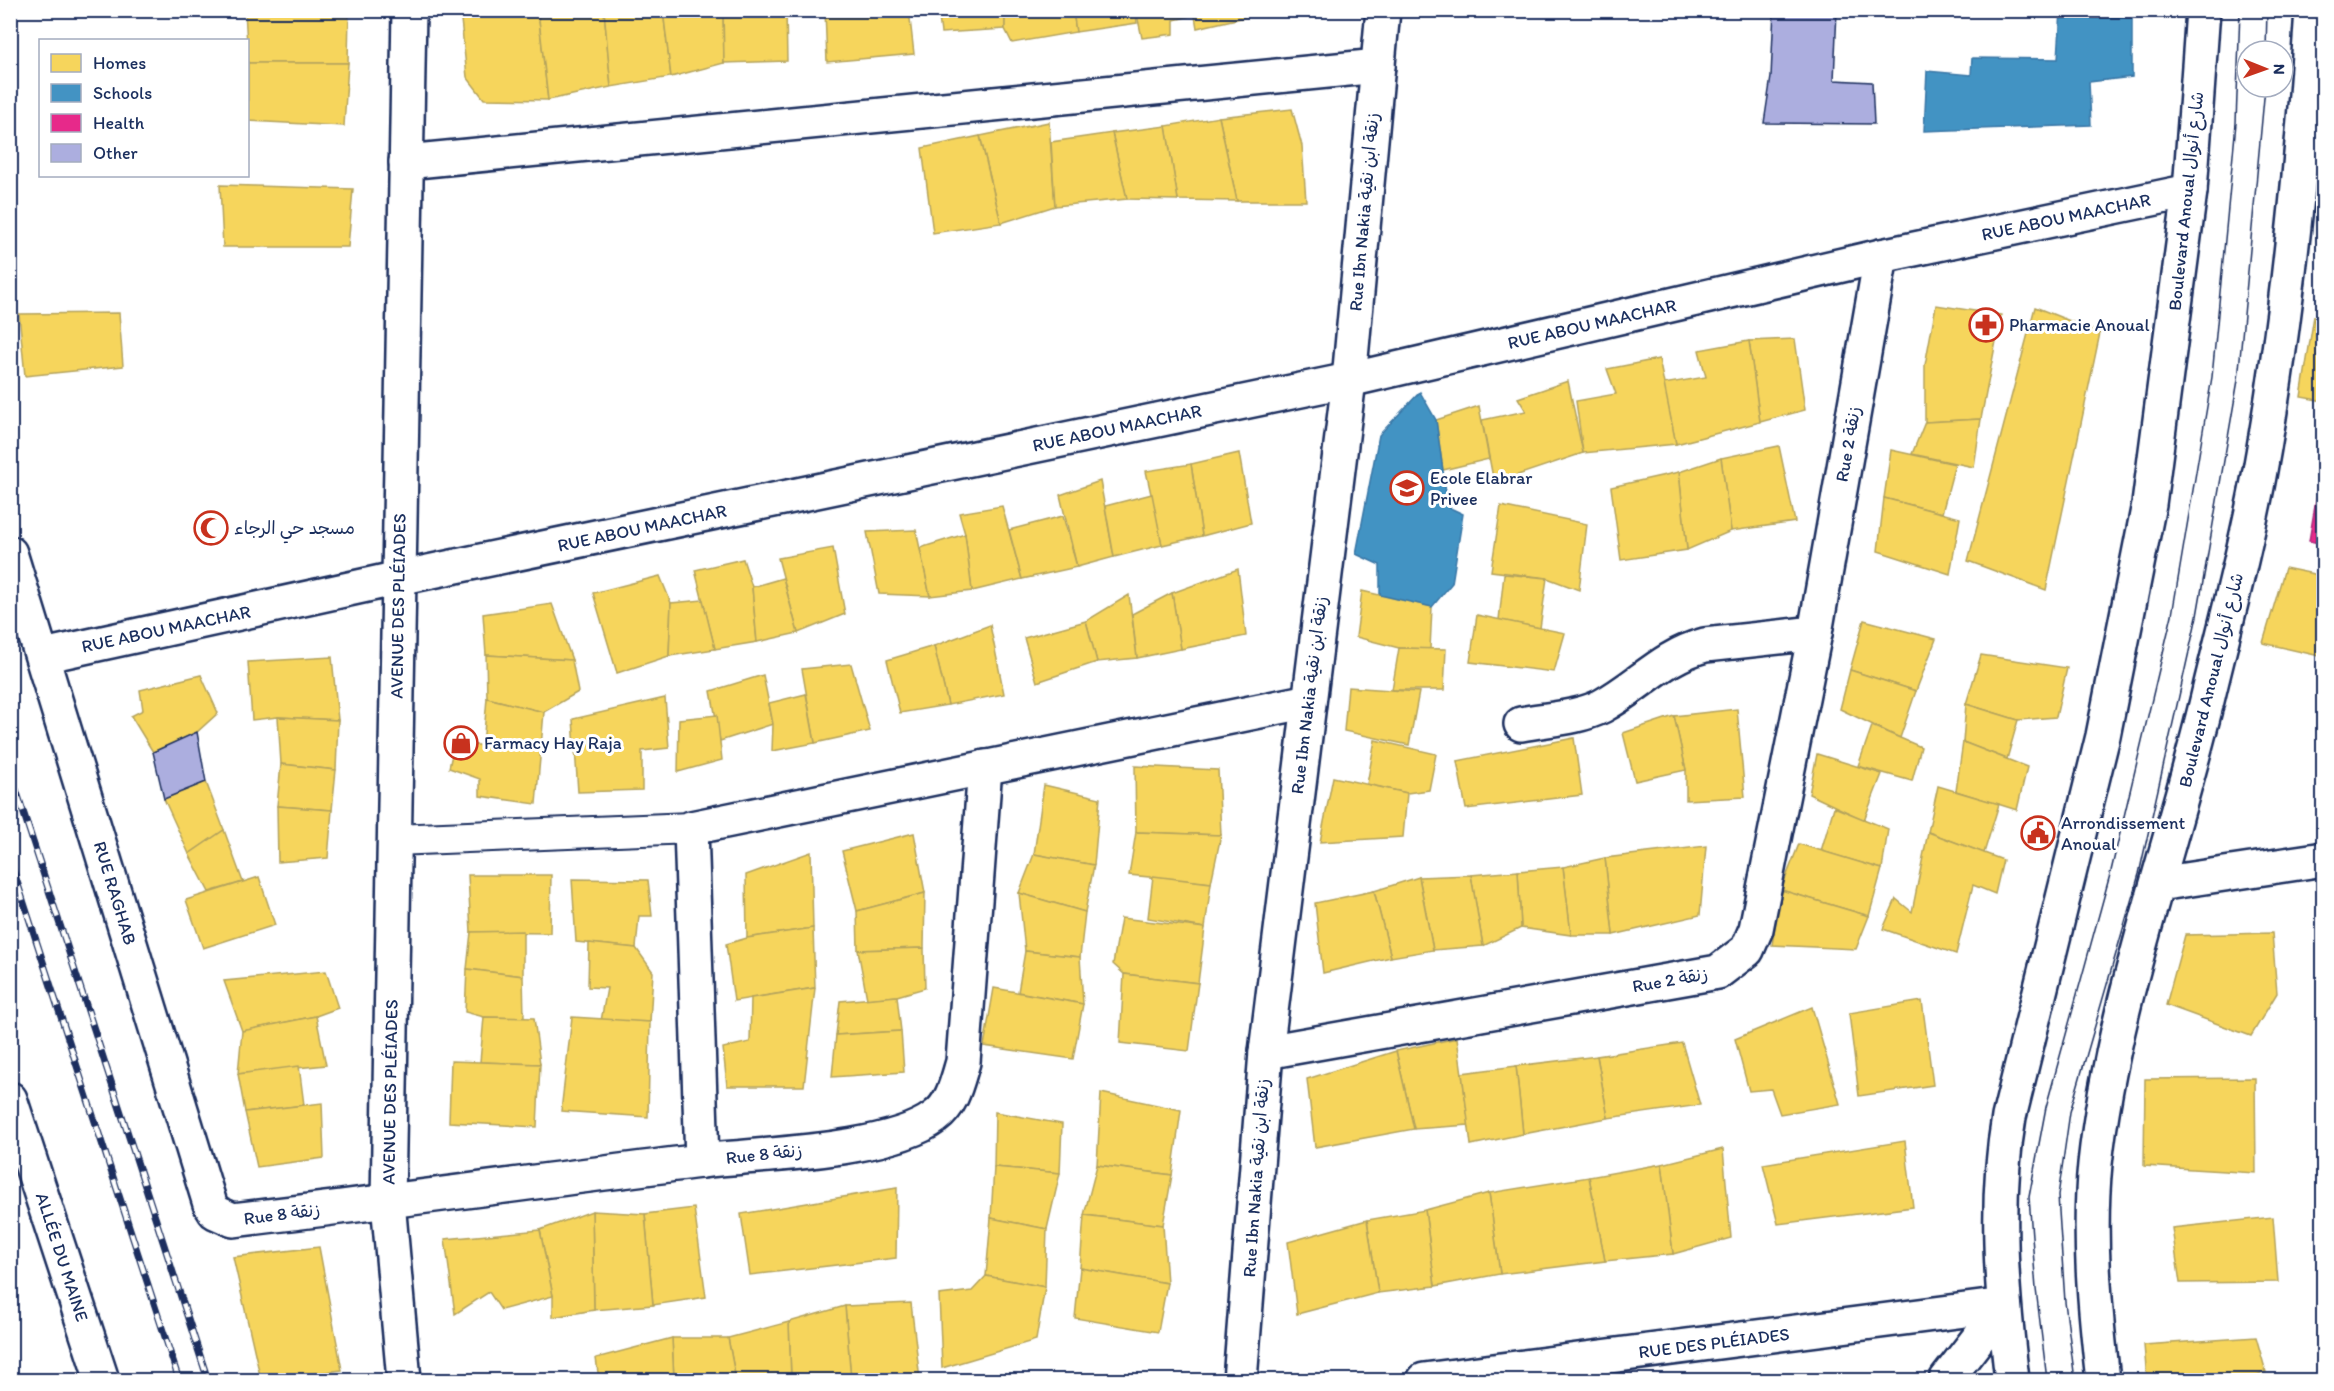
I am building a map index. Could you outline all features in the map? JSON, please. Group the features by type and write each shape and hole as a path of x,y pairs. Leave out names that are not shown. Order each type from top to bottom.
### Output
{"street":[{"name":"AVENUE DES PLÉIADES","path":"388,1202 409,10"},
{"name":"Rue Ibn Nakia زنقة ابن نقية","path":"1240,1380 1266,1052 1349,380 1383,10"},
{"name":"Boulevard Anoual شارع أنوال","path":"2012,1380 2004,1305 2001,1163 2009,1117 2077,845 2129,613 2150,504 2190,191 2203,10"},
{"name":"Boulevard Anoual شارع أنوال","path":"2103,1380 2093,1243 2095,1166 2109,1070 2199,737 2259,479 2288,292 2313,152 2312,10"},
{"path":"406,162 1378,66"},
{"name":"RUE ABOU MAACHAR","path":"43,656 399,578 1349,380 1881,256 2190,191"},
{"name":"Rue 2 زنقة","path":"1266,1052 1718,972 1747,950 1756,929 1815,633 1881,256"},
{"name":"RUE RAGHAB","path":"10,553 210,1204 224,1218 233,1220"},
{"path":"1521,724 1585,712 1602,706 1675,655 1688,649 1705,645 1815,633"},
{"path":"394,840 691,828 1309,700"},
{"name":"Rue 8 زنقة","path":"233,1220 871,1142 904,1132 935,1117 952,1098 963,1062 985,767"},
{"path":"691,828 702,1161"},
{"path":"2158,884 2324,859"},
{"name":"ALLÉE DU MAINE","path":"10,1099 102,1380"},
{"path":"388,1202 404,1380"},
{"path":"1947,1380 2004,1305"},
{"name":"RUE DES PLÉIADES","path":"1424,1380 2004,1305"}],"building: Homes":[{"path":"245,10 349,10 348,63 249,63 249,39 247,39"},
{"path":"460,10 538,10 548,100 484,99 467,77"},
{"path":"538,10 604,10 611,87 548,100"},
{"path":"604,10 663,10 671,77 611,87"},
{"path":"663,10 723,10 724,63 671,77"},
{"path":"723,10 786,10 787,61 724,63"},
{"path":"825,10 909,10 914,54 827,62"},
{"path":"938,10 1005,10 1005,29 941,33"},
{"path":"1005,10 1073,10 1076,32 1012,43 1005,29"},
{"path":"1073,10 1136,10 1137,23 1076,32"},
{"path":"1136,10 1194,10 1195,15 1174,20 1174,34 1142,38"},
{"path":"1194,10 1250,10 1250,16 1197,28"},
{"path":"1250,10 1304,10 1250,16"},
{"path":"249,63 348,63 344,126 249,121"},
{"path":"1292,109 1302,146 1306,201 1237,201 1219,117"},
{"path":"1219,117 1237,201 1178,200 1166,126"},
{"path":"1049,122 1055,206 1001,223 980,136"},
{"path":"1166,126 1178,200 1127,199 1112,133"},
{"path":"1112,133 1127,199 1055,206 1051,142"},
{"path":"980,136 1001,223 933,233 922,148"},
{"path":"220,185 353,189 348,247 223,247"},
{"path":"1936,305 2001,315 1981,419 1925,422 1925,365"},
{"path":"2035,307 2100,333 2046,590 1968,561"},
{"path":"119,313 123,366 25,376 19,314"},
{"path":"2314,316 2324,318 2324,401 2301,397"},
{"path":"1795,339 1805,410 1760,422 1749,341"},
{"path":"1749,341 1760,422 1676,444 1663,384 1706,377 1699,350"},
{"path":"1659,359 1676,444 1583,453 1576,401 1616,394 1607,369"},
{"path":"1568,381 1583,453 1494,483 1482,420 1526,411 1518,398"},
{"path":"1479,406 1489,459 1443,470 1436,420"},
{"path":"1981,419 1974,467 1912,454 1925,422"},
{"path":"1779,446 1795,522 1731,531 1721,458"},
{"path":"1891,450 1955,464 1942,513 1884,498"},
{"path":"1239,453 1251,523 1202,536 1191,464"},
{"path":"1721,458 1731,531 1687,550 1679,472"},
{"path":"1191,464 1202,536 1162,545 1146,471"},
{"path":"1679,472 1687,550 1621,560 1611,487"},
{"path":"1100,481 1114,557 1077,567 1060,495"},
{"path":"1152,494 1162,545 1114,557 1105,506"},
{"path":"1884,498 1960,518 1950,574 1878,551"},
{"path":"1002,506 1022,579 972,591 965,534 959,513"},
{"path":"1501,506 1587,524 1579,590 1547,578 1491,571"},
{"path":"1063,516 1077,567 1022,579 1009,530"},
{"path":"916,530 930,596 879,594 867,532"},
{"path":"965,534 972,591 930,596 920,548"},
{"path":"833,548 845,614 798,633 778,558"},
{"path":"743,559 752,587 757,642 715,649 695,570"},
{"path":"2285,568 2324,576 2324,657 2263,643"},
{"path":"1238,569 1246,636 1181,649 1172,593"},
{"path":"1504,574 1547,578 1540,628 1499,620"},
{"path":"660,576 671,603 669,656 617,673 593,593"},
{"path":"783,578 798,633 757,642 752,587"},
{"path":"1362,591 1432,607 1430,649 1399,648 1356,637"},
{"path":"1172,593 1181,649 1137,658 1132,614"},
{"path":"1129,595 1137,658 1097,662 1086,621"},
{"path":"703,600 715,649 669,656 671,603"},
{"path":"552,604 572,660 486,655 483,614"},
{"path":"1477,615 1565,633 1554,672 1470,662"},
{"path":"1864,620 1936,639 1916,691 1850,670"},
{"path":"1086,621 1097,662 1037,682 1024,638"},
{"path":"990,625 1004,694 948,705 934,646"},
{"path":"934,646 948,705 900,713 887,660"},
{"path":"1399,648 1446,649 1444,690 1392,690"},
{"path":"486,655 572,660 578,692 544,712 487,698"},
{"path":"1981,655 2067,668 2056,717 2018,720 1966,704"},
{"path":"332,657 338,720 278,717 252,720 248,662"},
{"path":"851,664 870,731 815,743 802,669"},
{"path":"1850,670 1916,691 1900,738 1840,709"},
{"path":"201,675 218,713 197,732 153,752 131,716 143,710 140,690"},
{"path":"763,675 773,724 720,741 711,691"},
{"path":"1348,687 1419,692 1409,745 1344,731"},
{"path":"806,694 815,743 772,751 773,724 769,703"},
{"path":"487,698 544,712 536,804 480,796 480,779 449,768 454,745 483,745"},
{"path":"665,698 669,748 642,751 642,790 578,792 573,719"},
{"path":"1966,704 2018,720 2007,759 1963,742"},
{"path":"1737,709 1745,797 1686,800 1686,770 1674,716"},
{"path":"717,715 722,760 678,772 679,719"},
{"path":"1674,716 1686,770 1635,781 1623,733"},
{"path":"278,717 338,720 336,770 281,764"},
{"path":"1872,726 1921,747 1912,781 1858,766"},
{"path":"1574,738 1582,795 1466,809 1457,761"},
{"path":"1375,740 1436,754 1429,790 1407,793 1367,784"},
{"path":"1963,742 2027,767 2017,810 1956,791"},
{"path":"1817,754 1882,774 1864,820 1809,794"},
{"path":"281,764 336,770 332,810 277,806"},
{"path":"1135,766 1218,770 1221,835 1136,832"},
{"path":"1333,777 1407,793 1403,837 1320,842"},
{"path":"206,782 224,830 189,854 164,799"},
{"path":"1044,785 1100,798 1094,865 1034,854"},
{"path":"1938,786 1999,804 1984,853 1928,832"},
{"path":"277,806 332,810 328,858 278,862"},
{"path":"1834,807 1888,829 1882,869 1821,851"},
{"path":"224,830 243,882 209,892 189,854"},
{"path":"1136,832 1221,835 1211,883 1129,875"},
{"path":"1928,832 2003,860 1995,894 1973,885 1956,954 1883,929 1896,899 1912,912"},
{"path":"914,833 925,893 857,911 842,851"},
{"path":"1799,844 1882,869 1869,916 1781,890"},
{"path":"1706,846 1700,915 1613,935 1605,858"},
{"path":"811,852 813,928 747,938 746,875"},
{"path":"1034,854 1094,865 1085,912 1019,893"},
{"path":"1605,858 1613,935 1571,935 1563,867"},
{"path":"1563,867 1571,935 1521,928 1518,871"},
{"path":"1518,871 1521,928 1483,946 1471,875"},
{"path":"468,875 551,875 550,933 471,932"},
{"path":"1471,875 1483,946 1433,950 1419,877"},
{"path":"1153,876 1211,883 1205,928 1148,918"},
{"path":"259,877 275,925 203,948 186,900"},
{"path":"1419,877 1433,950 1391,957 1374,891"},
{"path":"572,879 648,880 652,916 639,916 636,948 576,942"},
{"path":"1781,890 1869,916 1856,949 1772,945"},
{"path":"1374,891 1391,957 1323,973 1315,903"},
{"path":"925,893 924,948 858,950 857,911"},
{"path":"1019,893 1085,912 1080,957 1025,951"},
{"path":"1121,918 1205,928 1198,983 1124,974 1113,964"},
{"path":"813,928 815,988 734,1001 726,944 747,938"},
{"path":"523,931 523,976 467,969 471,932"},
{"path":"2272,933 2277,993 2251,1036 2166,1005 2185,935"},
{"path":"589,943 636,948 653,972 650,1022 601,1021 607,988 588,987"},
{"path":"924,948 925,988 897,996 867,999 858,950"},
{"path":"1025,951 1080,957 1083,1004 1018,992"},
{"path":"467,969 523,976 524,1018 484,1017 465,1012"},
{"path":"326,971 338,1008 316,1016 242,1031 224,981"},
{"path":"1124,974 1198,983 1189,1051 1120,1043"},
{"path":"815,988 804,1086 727,1086 723,1048 750,1042 751,998"},
{"path":"994,988 1083,1004 1073,1059 984,1046"},
{"path":"897,996 901,1031 836,1035 840,1001"},
{"path":"1922,1001 1933,1085 1859,1096 1849,1013"},
{"path":"1812,1007 1840,1104 1780,1114 1771,1089 1749,1091 1735,1039"},
{"path":"316,1016 326,1065 238,1074 242,1031"},
{"path":"484,1017 534,1018 540,1064 480,1062"},
{"path":"572,1017 650,1022 648,1117 561,1111"},
{"path":"901,1031 904,1072 832,1077 836,1035"},
{"path":"1457,1038 1469,1125 1414,1129 1396,1051"},
{"path":"1682,1043 1700,1105 1608,1118 1597,1056"},
{"path":"1396,1051 1414,1129 1315,1147 1307,1079"},
{"path":"1597,1056 1608,1118 1523,1134 1516,1066"},
{"path":"451,1061 540,1064 537,1127 449,1122"},
{"path":"299,1066 304,1105 245,1112 238,1074"},
{"path":"1516,1066 1523,1134 1471,1145 1462,1073"},
{"path":"2255,1078 2256,1173 2144,1166 2145,1079"},
{"path":"1101,1093 1181,1110 1172,1175 1097,1165"},
{"path":"322,1103 324,1158 257,1167 245,1112"},
{"path":"995,1112 1062,1124 1060,1173 994,1167"},
{"path":"1905,1141 1913,1207 1778,1224 1763,1164"},
{"path":"1723,1149 1731,1238 1673,1254 1662,1164"},
{"path":"1662,1164 1673,1254 1605,1261 1589,1177"},
{"path":"1097,1165 1172,1175 1163,1225 1084,1215"},
{"path":"994,1167 1060,1173 1047,1229 991,1218"},
{"path":"1589,1177 1605,1261 1500,1274 1489,1193"},
{"path":"897,1188 896,1258 750,1275 741,1214"},
{"path":"1489,1193 1500,1274 1435,1286 1425,1210"},
{"path":"694,1208 706,1297 653,1305 645,1214"},
{"path":"1425,1210 1435,1286 1378,1293 1367,1220"},
{"path":"592,1211 645,1214 653,1305 594,1310"},
{"path":"592,1211 594,1310 553,1317 553,1296 540,1230"},
{"path":"1084,1215 1163,1225 1167,1283 1080,1268"},
{"path":"2273,1217 2278,1282 2180,1283 2172,1228"},
{"path":"991,1218 1047,1229 1045,1287 986,1276"},
{"path":"1367,1220 1378,1293 1297,1314 1288,1242"},
{"path":"540,1230 553,1296 501,1310 489,1292 455,1314 445,1239"},
{"path":"319,1247 342,1370 261,1380 233,1257"},
{"path":"1080,1268 1167,1283 1158,1332 1075,1318"},
{"path":"986,1276 1045,1287 1036,1340 942,1368 939,1295 972,1291"},
{"path":"911,1303 920,1380 851,1380 845,1306"},
{"path":"845,1306 851,1380 791,1380 789,1322"},
{"path":"789,1322 791,1380 736,1380 728,1338"},
{"path":"2256,1337 2266,1372 2249,1380 2147,1380 2144,1345"},
{"path":"672,1338 728,1338 736,1380 674,1380"},
{"path":"672,1338 674,1380 599,1380 596,1358"}],"building: Schools":[{"path":"2061,10 2132,10 2132,77 2089,82 2091,125 1924,131 1927,71 1971,75 1972,58 2058,59"},
{"name":"Ecole Elabrar Privee","path":"1420,392 1436,420 1448,507 1463,514 1452,583 1432,607 1380,595 1380,565 1356,554 1379,435"}],"building: Health":[{"path":"2322,465 2324,465 2324,544 2309,541"}],"building: Other":[{"path":"1774,10 1837,10 1834,80 1872,82 1874,124 1764,123 1771,77"},
{"path":"197,732 206,782 164,799 153,752"}],"tram line":[{"path":"2047,1380 2036,1289 2029,1197 2046,1107 2111,871 2172,615 2212,377 2236,123 2240,10"},
{"path":"2266,39 2267,10"},
{"path":"2075,1380 2065,1302 2058,1196 2070,1112 2139,874 2197,616 2238,380 2264,99"}],"railway":[{"path":"10,771 208,1380"},
{"path":"10,860 179,1380"}],"place":[{"name":"Pharmacie Anoual","path":"1986,325"},
{"name":"Ecole Elabrar Privee","path":"1407,488"},
{"name":"مسجد حي الرجاء","path":"211,528"},
{"name":"Farmacy Hay Raja","path":"461,743"},
{"name":"Arrondissement Anoual","path":"2038,833"}]}
